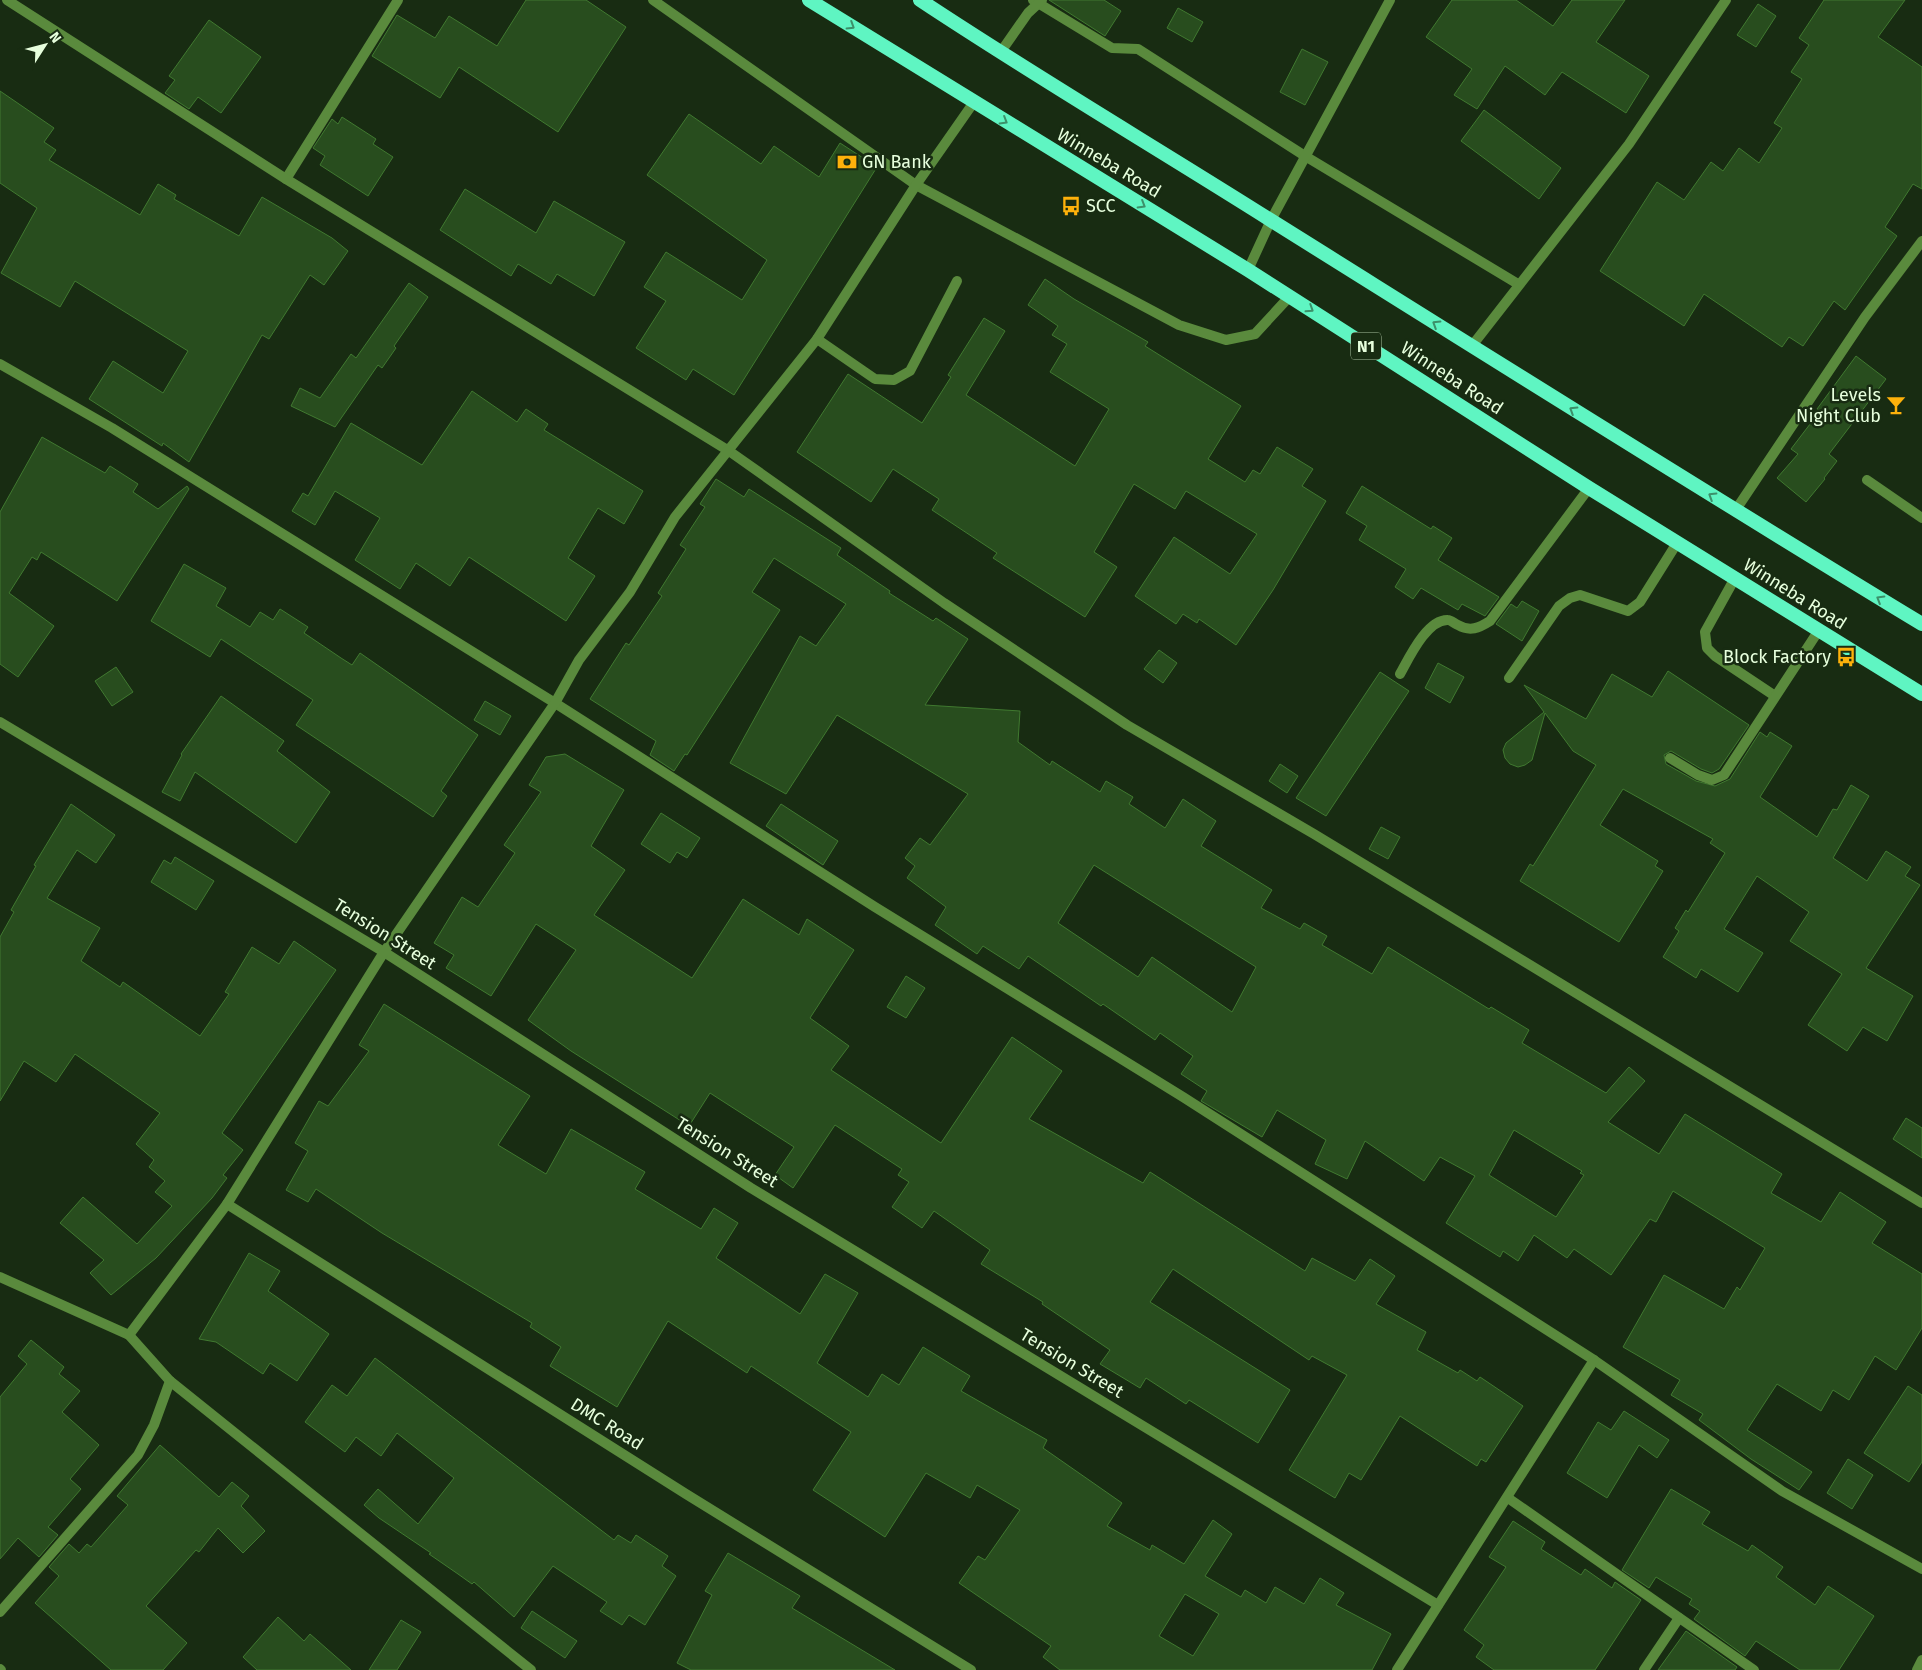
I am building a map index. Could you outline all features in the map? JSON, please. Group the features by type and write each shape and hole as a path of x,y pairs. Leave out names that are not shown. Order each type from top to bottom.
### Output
{"highway":[{"name":"Winneba Road","path":"809,0 1290,296 1589,488 1922,694"},
{"name":"Winneba Road","path":"920,0 1000,53 1271,220 1735,511 1922,624"}],"street":[{"path":"7,0 286,179 730,451 944,603 1127,725 1314,834 1922,1203"},
{"path":"286,179 398,0"},
{"path":"653,0 916,185 1179,325 1226,340 1255,334 1290,296"},
{"path":"1248,270 1271,220 1390,0"},
{"path":"1472,347 1518,284 1629,144 1726,0"},
{"path":"1000,53 1038,2 1112,48 1138,49 1306,156 1518,284"},
{"path":"128,1335 227,1204 384,952 555,703 578,660 630,592 675,517 730,451 817,339 916,185 974,102"},
{"path":"1735,511 1865,317 1922,241"},
{"path":"817,339 875,379 894,380 910,370 957,281"},
{"path":"0,364 112,428 555,703 875,907 1183,1097 1594,1360 1782,1491 1922,1569"},
{"path":"1867,480 1922,518"},
{"path":"1400,674 1426,632 1437,622 1449,620 1465,629 1479,628 1490,621 1589,488"},
{"path":"1509,678 1559,606 1570,598 1580,595 1628,611 1640,602 1677,543"},
{"path":"1735,578 1706,632 1707,648 1715,656 1775,696"},
{"path":"1670,758 1698,775 1712,780 1724,775 1819,630"},
{"name":"Tension Street","path":"0,722 384,952 751,1188 1438,1605"},
{"name":"DMC Road","path":"227,1204 678,1489 971,1670"},
{"path":"0,1277 128,1335 170,1381 531,1670"},
{"path":"1397,1670 1594,1360"},
{"path":"0,1612 138,1456 154,1425 170,1381"},
{"path":"1508,1498 1754,1670"},
{"path":"1644,1670 1679,1618"},
{"path":"1917,1670 1922,1660"}],"building":[{"path":"526,0 586,0 626,27 558,132 459,67 440,98 372,56 397,15 435,38 449,16 497,46"},
{"path":"1049,0 1104,0 1121,11 1105,36"},
{"path":"1452,0 1516,0 1553,26 1572,0 1625,0 1596,42 1649,76 1626,113 1562,72 1545,95 1505,66 1477,109 1454,95 1472,69 1426,37"},
{"path":"1824,0 1905,0 1878,37 1922,67 1922,189 1913,184 1885,227 1897,236 1845,310 1834,301 1803,346 1789,337 1782,347 1704,294 1684,326 1600,271 1657,182 1684,200 1711,162 1723,171 1739,148 1759,163 1782,128 1774,123 1802,79 1791,72 1809,45 1799,38"},
{"path":"1758,4 1776,16 1756,47 1737,35"},
{"path":"1178,8 1203,22 1192,42 1167,28"},
{"path":"209,20 261,57 221,113 198,97 189,109 165,93 175,80 169,76"},
{"path":"1302,49 1328,62 1305,105 1280,92"},
{"path":"0,91 54,128 44,142 56,150 49,160 140,215 158,184 176,195 174,199 239,236 262,197 332,238 348,251 324,285 310,275 269,339 262,335 189,462 163,443 162,446 89,399 113,361 163,393 188,351 75,281 60,307 1,273 37,208 0,183"},
{"path":"1484,110 1561,168 1539,199 1461,141"},
{"path":"689,114 761,164 774,146 819,177 840,143 877,167 734,395 693,369 686,380 636,348 666,301 644,287 666,252 742,300 767,260 647,175"},
{"path":"342,117 376,139 373,144 393,157 368,196 320,165 325,156 313,148 332,119 338,124"},
{"path":"465,189 536,233 554,201 625,242 594,296 557,274 551,284 518,264 511,276 440,230"},
{"path":"1045,279 1074,299 1148,342 1145,346 1241,406 1208,459 1245,482 1253,470 1260,474 1277,447 1313,469 1302,486 1326,501 1273,590 1236,645 1199,619 1197,623 1183,614 1176,624 1135,596 1174,537 1230,574 1257,534 1186,491 1175,509 1134,484 1094,552 1117,567 1085,617 993,558 997,553 932,510 939,499 893,469 871,502 797,452 848,374 922,423 951,377 948,375 984,318 1005,331 966,395 1075,466 1109,409 1050,372 1067,344 1052,335 1058,326 1028,305"},
{"path":"409,283 428,297 394,346 396,348 382,368 378,365 335,427 291,406 300,388 320,398 351,354 356,358"},
{"path":"1856,356 1886,379 1829,454 1837,461 1806,502 1777,478 1798,454 1791,449 1820,411 1817,409"},
{"path":"472,391 517,422 526,409 548,424 544,430 643,491 624,524 598,508 568,558 595,576 566,621 469,557 450,586 416,563 400,589 355,560 380,518 335,491 315,525 292,511 303,493 308,496 351,423 422,465"},
{"path":"42,437 105,473 110,466 138,484 133,492 158,509 187,486 189,489 117,601 41,552 37,560 32,557 9,593 54,626 18,677 0,664 0,512"},
{"path":"716,479 744,497 749,489 841,548 837,555 890,591 889,593 933,621 936,618 968,639 925,705 1020,711 1018,742 1050,765 1052,761 1100,792 1106,781 1133,797 1129,804 1165,828 1183,799 1216,821 1201,846 1272,890 1261,908 1300,929 1304,923 1327,936 1322,945 1372,974 1388,947 1489,1009 1491,1007 1529,1030 1522,1043 1606,1093 1629,1067 1645,1081 1608,1122 1659,1154 1685,1114 1782,1174 1771,1193 1821,1222 1840,1192 1886,1222 1872,1243 1922,1274 1922,1328 1896,1370 1875,1356 1849,1400 1833,1390 1821,1411 1777,1384 1747,1430 1812,1472 1799,1490 1751,1459 1699,1420 1703,1414 1671,1395 1680,1380 1623,1347 1664,1275 1724,1309 1737,1287 1740,1290 1765,1248 1673,1191 1656,1222 1650,1219 1611,1275 1574,1249 1567,1258 1534,1235 1518,1261 1503,1251 1500,1257 1446,1223 1475,1176 1440,1157 1424,1181 1365,1141 1347,1179 1315,1164 1326,1140 1277,1110 1262,1137 1201,1101 1207,1091 1181,1074 1193,1056 1160,1033 1155,1040 1028,956 1019,969 983,946 977,954 935,925 946,907 907,878 915,866 905,858 920,838 930,845 968,794 837,715 786,794 730,763 800,636 816,646 846,604 774,558 752,592 780,610 687,755 685,754 674,771 650,755 656,741 590,699 626,643 629,645 662,596 658,593 686,549 680,545 705,507 700,504","holes":["1094,865 1256,967 1232,1012 1152,957 1138,977 1058,923","1514,1130 1582,1171 1580,1173 1584,1175 1556,1217 1489,1175"]},
{"path":"1362,486 1431,529 1433,526 1452,538 1438,560 1499,597 1485,616 1462,604 1458,610 1421,588 1413,599 1395,587 1406,569 1359,540 1367,526 1346,513"},
{"path":"184,564 226,588 216,606 250,627 260,612 273,620 280,609 308,627 304,633 352,665 360,653 478,735 441,791 447,796 433,817 296,725 313,700 221,639 210,657 151,621"},
{"path":"1522,601 1539,611 1522,641 1496,624 1511,604 1517,608"},
{"path":"1159,650 1177,663 1163,683 1144,669"},
{"path":"1438,663 1464,677 1450,703 1425,688"},
{"path":"116,667 133,692 112,706 95,681"},
{"path":"1668,671 1749,725 1719,769 1712,773 1701,769 1671,751 1664,755 1666,764 1696,781 1715,786 1730,779 1760,732 1767,737 1770,732 1792,746 1760,797 1817,837 1833,809 1837,810 1851,785 1869,796 1833,858 1867,881 1886,851 1911,867 1905,876 1920,885 1866,968 1913,996 1887,1041 1863,1027 1847,1051 1808,1025 1842,974 1790,941 1809,912 1757,876 1724,929 1763,953 1738,992 1701,969 1696,978 1663,957 1679,931 1675,928 1686,910 1688,912 1725,853 1710,843 1713,839 1623,789 1600,825 1658,861 1655,866 1663,871 1619,942 1520,881 1530,864 1533,866 1596,765 1573,751 1545,713 1532,760 1518,767 1510,764 1505,758 1503,750 1506,743 1544,712 1524,685 1586,719 1612,674 1652,697"},
{"path":"1380,672 1409,691 1326,816 1296,798"},
{"path":"221,696 284,741 277,751 330,792 296,843 195,772 180,801 162,792 181,754"},
{"path":"485,701 511,716 500,735 474,720"},
{"path":"565,754 624,790 591,846 625,870 594,915 692,978 743,899 799,935 807,919 854,950 810,1018 849,1046 831,1070 941,1143 1012,1037 1062,1071 1029,1119 1143,1183 1150,1172 1305,1271 1312,1258 1355,1281 1370,1259 1395,1276 1376,1304 1426,1332 1417,1350 1458,1373 1460,1370 1477,1381 1480,1377 1523,1406 1486,1462 1481,1459 1477,1466 1400,1416 1361,1480 1349,1473 1335,1498 1289,1470 1347,1375 1312,1356 1309,1360 1173,1269 1150,1302 1290,1390 1258,1443 1189,1400 1186,1404 1146,1378 1140,1388 1100,1364 1110,1350 1042,1304 1043,1302 981,1264 990,1250 934,1211 922,1228 892,1207 909,1182 898,1175 902,1169 835,1125 793,1188 775,1175 794,1147 710,1093 689,1126 571,1051 528,1020 576,950 536,924 491,996 446,968 454,955 434,943 462,897 478,907 515,853 504,845 541,792 529,785 546,757"},
{"path":"1280,764 1298,776 1287,793 1269,781"},
{"path":"71,804 115,835 96,863 77,850 47,898 100,928 81,961 120,987 123,982 200,1036 229,994 225,992 252,947 279,964 294,941 336,970 222,1133 243,1150 223,1175 227,1178 212,1198 156,1258 111,1295 90,1273 104,1260 60,1223 83,1197 137,1244 172,1206 155,1192 165,1181 149,1167 154,1160 136,1144 160,1113 75,1054 56,1082 24,1061 0,1101 0,937 14,912 11,910 36,866 34,865"},
{"path":"781,804 838,841 823,865 766,826"},
{"path":"661,813 700,838 687,858 677,852 670,863 641,844"},
{"path":"1381,827 1400,837 1388,859 1369,849"},
{"path":"175,857 214,881 196,910 151,882 164,860 171,864"},
{"path":"906,976 925,988 906,1018 887,1007"},
{"path":"384,1004 530,1096 498,1145 546,1174 571,1129 645,1172 635,1189 701,1229 714,1208 738,1223 716,1258 800,1314 825,1274 858,1293 817,1363 868,1397 882,1374 899,1385 923,1347 970,1376 961,1391 1047,1440 1043,1448 1122,1503 1107,1526 1150,1550 1152,1545 1184,1564 1213,1520 1232,1534 1205,1576 1241,1597 1245,1590 1266,1603 1275,1587 1304,1604 1320,1578 1344,1593 1336,1605 1391,1634 1372,1670 1060,1670 1043,1657 1051,1646 959,1583 978,1556 985,1560 1020,1510 977,1485 970,1498 926,1473 885,1537 813,1490 851,1432 751,1366 747,1373 668,1321 617,1407 550,1366 561,1347 530,1327 532,1323 382,1233 316,1189 308,1202 286,1190 308,1151 295,1143 319,1101 328,1106 369,1051 359,1045","holes":["1185,1594 1219,1614 1193,1656 1159,1636"]},
{"path":"1906,1118 1922,1128 1922,1158 1893,1139"},
{"path":"249,1253 280,1271 268,1291 329,1334 297,1381 270,1363 263,1374 216,1342 199,1339"},
{"path":"31,1340 64,1367 59,1374 80,1391 62,1412 99,1445 70,1479 81,1489 48,1527 58,1535 39,1557 18,1538 0,1559 0,1397 27,1364 18,1356"},
{"path":"375,1358 614,1540 618,1535 631,1543 636,1535 668,1556 662,1566 676,1576 645,1625 629,1615 622,1625 600,1611 607,1602 553,1566 514,1617 474,1582 472,1584 429,1554 431,1553 379,1518 364,1505 378,1489 418,1524 454,1478 397,1433 381,1456 356,1437 345,1452 305,1422 332,1385 347,1396"},
{"path":"1908,1386 1922,1395 1922,1462 1909,1482 1864,1453"},
{"path":"1624,1411 1669,1440 1657,1458 1639,1445 1607,1498 1567,1473 1598,1422 1611,1430"},
{"path":"160,1445 219,1497 232,1482 249,1496 241,1506 265,1531 243,1553 218,1528 199,1552 196,1550 146,1606 187,1643 163,1670 111,1670 35,1603 59,1576 49,1567 69,1544 79,1553 87,1544 91,1547 128,1505 117,1496"},
{"path":"1848,1459 1873,1475 1852,1509 1827,1493"},
{"path":"1671,1489 1710,1512 1702,1524 1748,1551 1752,1545 1783,1567 1776,1577 1815,1605 1828,1586 1874,1616 1839,1670 1800,1670 1756,1641 1745,1656 1694,1619 1700,1611 1689,1604 1692,1599 1656,1577 1649,1588 1622,1570"},
{"path":"1513,1521 1545,1542 1541,1549 1581,1575 1585,1569 1612,1588 1615,1582 1641,1600 1595,1670 1494,1670 1476,1657 1484,1645 1464,1630 1506,1567 1489,1557"},
{"path":"728,1553 800,1596 792,1608 895,1670 691,1670 677,1663 712,1595 705,1591"},
{"path":"532,1611 577,1641 565,1658 521,1628"},
{"path":"278,1617 304,1641 310,1634 351,1670 257,1670 243,1657"},
{"path":"401,1620 421,1632 397,1670 369,1670"},
{"path":"1686,1631 1737,1667 1735,1670 1658,1670"}],"place":[{"name":"GN Bank","path":"847,162"},
{"name":"SCC","path":"1071,206"},
{"name":"Levels Night Club","path":"1896,405"},
{"name":"Block Factory","path":"1846,657"}]}
